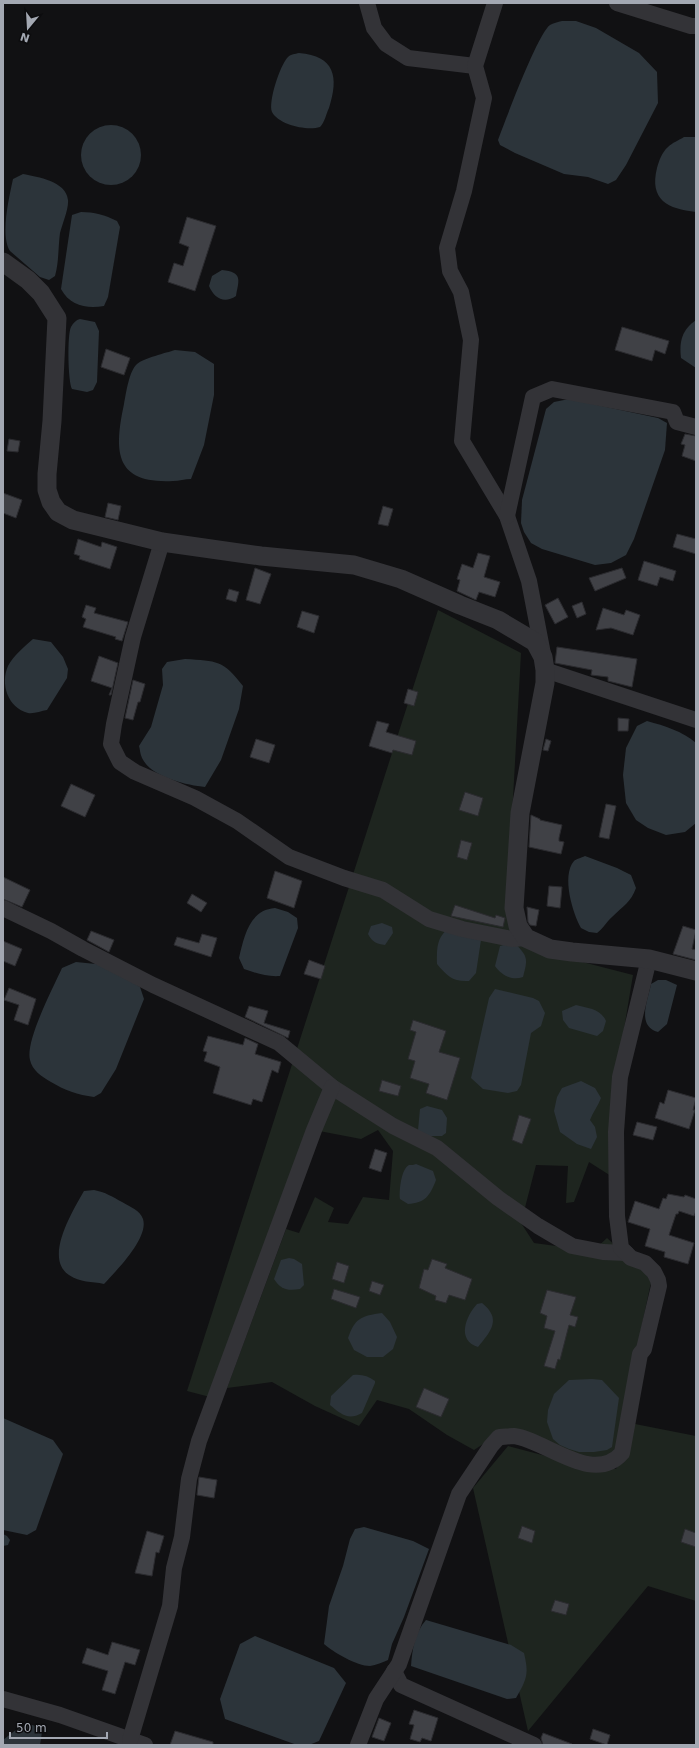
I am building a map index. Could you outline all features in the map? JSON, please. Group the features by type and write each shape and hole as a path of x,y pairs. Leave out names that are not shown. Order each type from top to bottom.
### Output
{"street":[{"path":"367,3 374,28 386,44 408,58 474,66"},
{"path":"496,3 474,66 484,98 464,191 447,248 450,271 461,292 471,340 462,441 507,516 529,581 544,664 545,683 520,820 514,908 518,926 526,938"},
{"path":"617,3 691,26 696,26"},
{"path":"3,262 28,280 37,289 57,318 47,490 51,502 58,512 73,520 162,542 261,556 354,565 401,579 460,606 498,620 534,642 544,664 696,720"},
{"path":"507,516 533,396 552,389 623,402 673,412 677,422 696,427"},
{"path":"162,542 133,637 114,724 111,744 120,762 135,772 195,798 237,821 289,857 344,878 383,890 429,919 462,929 512,939 526,938 550,949 649,959 696,971"},
{"path":"3,908 51,930 83,949 153,985 279,1043 332,1087 393,1126 437,1148 504,1202 538,1226 572,1246 604,1252 626,1253"},
{"path":"358,1745 376,1699 399,1664 428,1578 459,1494 491,1446 499,1437 514,1436 527,1440 566,1458 584,1463 601,1465 614,1460 622,1453 640,1354 644,1349 659,1286 654,1272 645,1263 631,1258 621,1248 617,1216 616,1132 620,1077 649,959"},
{"path":"130,1740 170,1606 174,1568 182,1537 189,1479 199,1441 314,1130 332,1087"},
{"path":"394,1671 402,1685 534,1745"},
{"path":"3,1698 60,1715 145,1745"}],"shaded area":[{"path":"562,21 576,21 596,28 639,53 657,72 658,103 626,165 616,180 608,184 588,177 564,174 515,153 500,145 498,140 522,78 538,44 550,25"},
{"path":"299,53 320,58 331,70 334,87 329,108 320,127 308,128 287,124 276,117 272,112 271,107 273,92 285,61 289,56"},
{"path":"105,125 117,125 128,130 136,138 141,149 139,167 128,180 117,185 105,185 94,180 86,172 81,161 81,149 86,138 94,130"},
{"path":"684,137 696,137 696,212 686,211 669,205 658,195 656,188 655,179 662,154 666,149"},
{"path":"23,174 57,184 62,188 68,200 60,233 55,276 49,280 40,277 10,251 7,244 6,216 9,196 13,179"},
{"path":"81,212 95,213 108,217 117,221 120,227 108,297 104,306 91,307 74,303 61,289 72,215"},
{"path":"222,270 233,273 238,278 236,296 227,300 217,297 209,286 212,276"},
{"path":"80,319 95,322 99,331 97,382 93,390 87,392 72,389 69,368 70,331 74,323"},
{"path":"696,320 696,368 681,358 680,352 682,336 687,328"},
{"path":"175,350 195,352 214,364 214,395 204,445 191,479 175,481 154,480 139,477 129,470 123,461 120,450 119,436 128,383 134,367 137,364 155,356"},
{"path":"569,399 658,418 667,423 665,450 634,539 626,555 611,563 595,565 542,549 531,543 524,532 521,523 522,500 546,409 554,402"},
{"path":"438,610 521,653 511,835 511,925 532,949 633,975 618,1065 611,1176 589,1162 574,1202 566,1203 568,1166 536,1165 521,1223 534,1243 593,1251 607,1238 645,1273 651,1282 615,1453 603,1462 500,1433 474,1450 447,1435 409,1409 377,1400 359,1426 315,1406 272,1382 227,1388 286,1229 299,1233 315,1197 334,1208 328,1222 348,1224 363,1197 389,1200 393,1151 378,1130 361,1139 314,1130 210,1397 187,1391"},
{"path":"33,639 51,642 63,657 68,669 67,678 47,710 28,713 15,706 11,701 5,680 10,662 19,651"},
{"path":"185,659 205,660 218,664 230,671 243,686 239,709 221,760 205,787 179,782 161,775 147,765 142,758 139,746 151,727 163,685 162,669 167,662"},
{"path":"647,721 679,732 696,743 696,823 685,832 666,835 648,828 636,820 626,803 623,775 626,748 637,726"},
{"path":"585,856 631,875 636,888 623,907 597,933 589,932 581,928 572,905 568,885 570,868 574,861"},
{"path":"275,908 288,912 297,918 298,928 280,976 266,975 244,969 239,958 249,926 259,914 266,910"},
{"path":"382,923 392,927 393,933 385,945 375,942 368,934 371,926"},
{"path":"449,928 481,940 476,973 469,981 454,979 444,972 437,964 437,949 439,940"},
{"path":"514,942 526,958 526,966 523,977 519,978 511,978 507,976 500,972 495,966 500,946"},
{"path":"76,962 106,965 140,987 144,999 116,1069 101,1093 94,1097 66,1090 56,1085 38,1073 31,1064 30,1060 32,1040 52,988 62,968"},
{"path":"658,980 666,980 677,985 667,1024 658,1032 651,1029 647,1024 645,1012 651,984"},
{"path":"495,989 533,998 539,1001 545,1013 541,1026 531,1033 521,1085 517,1091 508,1093 483,1089 471,1078 489,998"},
{"path":"576,1005 589,1008 601,1014 606,1021 603,1031 597,1036 569,1028 563,1020 562,1011"},
{"path":"581,1081 595,1088 601,1098 590,1120 595,1127 597,1137 591,1149 577,1144 560,1132 554,1111 557,1097 562,1088"},
{"path":"427,1106 442,1110 447,1118 446,1133 442,1136 424,1136 418,1130 420,1109"},
{"path":"416,1164 433,1171 436,1180 426,1198 419,1202 408,1204 400,1199 402,1175 406,1167"},
{"path":"94,1190 109,1195 140,1213 143,1219 144,1227 130,1254 104,1284 82,1281 73,1278 62,1267 59,1257 63,1233 74,1209 84,1191"},
{"path":"289,1258 302,1264 304,1285 300,1289 292,1290 282,1288 274,1279 281,1260"},
{"path":"482,1303 492,1314 493,1320 487,1336 478,1347 471,1344 467,1339 465,1327 469,1315 473,1309 477,1304"},
{"path":"382,1313 390,1322 397,1337 393,1349 383,1357 367,1357 354,1350 348,1338 353,1326 360,1319 369,1315"},
{"path":"353,1375 362,1375 375,1381 375,1383 362,1413 349,1416 341,1414 330,1405 331,1396"},
{"path":"569,1380 602,1380 619,1398 612,1447 607,1450 594,1452 579,1452 560,1445 553,1439 547,1422 548,1410 554,1394"},
{"path":"3,1418 53,1440 63,1454 36,1530 27,1535 3,1530"},
{"path":"635,1424 696,1436 696,1601 648,1586 528,1731 473,1488 508,1446 595,1469 616,1469"},
{"path":"364,1527 413,1541 429,1549 404,1617 392,1644 388,1660 370,1666 359,1664 346,1658 324,1644 329,1606 343,1566 350,1539 355,1529"},
{"path":"3,1534 10,1540 8,1545 3,1546"},
{"path":"426,1620 511,1645 524,1653 527,1671 523,1686 516,1698 507,1699 411,1666 415,1642 419,1630"},
{"path":"255,1636 334,1668 346,1683 319,1741 309,1745 297,1745 225,1719 220,1699 240,1644"},
{"path":"29,1724 39,1727 42,1732 40,1745 3,1745 3,1740 17,1729"}],"building":[{"path":"187,217 216,226 195,291 168,282 174,263 183,266 189,247 179,243"},
{"path":"622,327 669,341 665,354 655,350 652,361 615,350"},
{"path":"106,349 130,358 124,375 101,367"},
{"path":"685,434 696,436 696,461 682,456 685,445 681,444"},
{"path":"9,439 20,441 18,452 7,451"},
{"path":"3,493 22,500 16,518 3,513"},
{"path":"108,503 121,506 118,520 105,517"},
{"path":"383,506 393,509 388,526 378,524"},
{"path":"677,534 696,539 696,554 673,547"},
{"path":"78,539 101,547 102,542 117,547 110,569 79,559 80,556 74,554"},
{"path":"478,553 490,556 484,577 500,582 495,597 479,592 476,600 457,591 460,580 457,579 462,564 473,568"},
{"path":"644,561 676,571 673,581 660,577 657,586 638,580"},
{"path":"255,568 271,574 260,604 246,600"},
{"path":"622,568 626,578 595,591 589,578"},
{"path":"229,589 239,592 236,602 226,599"},
{"path":"558,598 568,617 555,624 545,605"},
{"path":"582,602 586,614 577,618 572,606"},
{"path":"86,605 96,608 94,613 128,622 122,641 115,639 116,637 83,627 86,619 82,617"},
{"path":"603,608 624,615 626,610 640,615 633,635 611,628 596,630"},
{"path":"302,611 319,616 314,633 297,627"},
{"path":"557,647 637,659 632,687 608,681 608,677 591,675 592,670 555,663"},
{"path":"99,656 118,663 111,695 109,695 112,688 91,681"},
{"path":"133,680 145,684 133,720 125,718"},
{"path":"408,689 418,692 414,706 404,703"},
{"path":"618,718 629,719 628,731 618,731"},
{"path":"377,721 389,724 386,732 416,741 412,755 393,750 392,753 369,746"},
{"path":"256,739 275,745 269,763 250,757"},
{"path":"546,739 551,741 548,751 543,750"},
{"path":"71,784 95,795 85,817 61,806"},
{"path":"465,792 483,798 478,816 459,810"},
{"path":"606,804 616,806 609,839 599,837"},
{"path":"531,815 540,820 562,825 559,841 564,842 561,854 529,847"},
{"path":"461,840 472,843 467,860 457,857"},
{"path":"275,871 302,881 294,908 267,898"},
{"path":"3,877 30,890 22,907 3,899"},
{"path":"549,886 562,887 560,908 547,906"},
{"path":"192,894 207,903 201,912 187,903"},
{"path":"455,905 495,918 496,915 505,918 503,927 451,916"},
{"path":"527,907 539,910 536,926 530,925 528,922"},
{"path":"683,926 696,930 692,949 696,950 696,960 673,954"},
{"path":"91,931 114,940 109,952 87,940"},
{"path":"202,934 217,938 211,957 174,945 177,937 199,943"},
{"path":"3,941 22,949 15,966 3,961"},
{"path":"309,960 325,966 321,979 304,974"},
{"path":"9,988 36,999 28,1025 14,1020 19,1005 4,1000"},
{"path":"249,1006 268,1011 264,1023 290,1031 288,1038 245,1017"},
{"path":"413,1020 446,1031 439,1052 460,1058 447,1100 426,1093 429,1084 410,1078 415,1061 408,1059 416,1032 410,1030"},
{"path":"208,1036 243,1045 245,1038 258,1044 255,1054 281,1062 278,1073 272,1070 262,1102 253,1099 251,1105 213,1093 220,1067 204,1061 207,1052 203,1051"},
{"path":"382,1080 401,1086 398,1096 379,1091"},
{"path":"668,1090 696,1098 693,1110 695,1110 689,1129 655,1118 660,1102 664,1104"},
{"path":"519,1115 531,1119 522,1144 512,1140"},
{"path":"637,1122 657,1127 653,1140 633,1135"},
{"path":"375,1149 387,1153 381,1172 369,1168"},
{"path":"668,1194 684,1197 685,1195 696,1199 696,1211 694,1216 679,1211 678,1214 676,1214 669,1235 694,1243 688,1264 664,1257 665,1252 645,1246 650,1229 628,1222 635,1201 659,1209 663,1198 666,1199"},
{"path":"432,1259 447,1264 445,1268 472,1279 465,1300 449,1295 446,1303 435,1300 436,1296 419,1288 424,1269 428,1270"},
{"path":"337,1262 349,1266 344,1283 332,1279"},
{"path":"372,1281 384,1285 380,1295 369,1291"},
{"path":"334,1289 360,1297 356,1308 331,1299"},
{"path":"547,1290 576,1297 570,1315 578,1317 575,1327 569,1325 560,1360 558,1359 555,1369 544,1366 555,1331 544,1328 547,1316 540,1313"},
{"path":"424,1388 449,1399 441,1417 416,1407"},
{"path":"199,1477 217,1480 214,1498 197,1495"},
{"path":"522,1526 535,1531 532,1543 518,1538"},
{"path":"685,1529 696,1533 696,1547 681,1542"},
{"path":"147,1531 164,1536 159,1553 156,1552 152,1576 135,1573"},
{"path":"555,1600 569,1604 566,1615 551,1611"},
{"path":"112,1642 140,1650 135,1665 125,1662 115,1694 102,1690 108,1671 82,1663 87,1648 108,1655"},
{"path":"414,1710 438,1718 431,1741 422,1738 420,1742 410,1739 414,1725 409,1724"},
{"path":"379,1718 391,1723 384,1741 372,1737"},
{"path":"593,1729 610,1735 607,1745 590,1739"},
{"path":"175,1731 213,1742 213,1745 170,1745"},
{"path":"543,1733 572,1745 543,1745 541,1738"}]}
